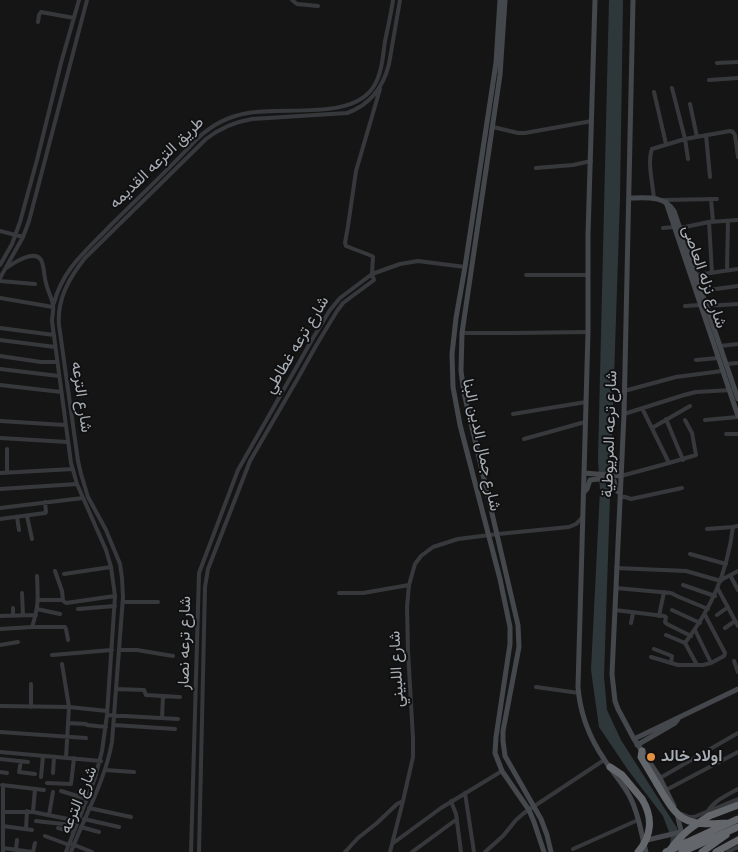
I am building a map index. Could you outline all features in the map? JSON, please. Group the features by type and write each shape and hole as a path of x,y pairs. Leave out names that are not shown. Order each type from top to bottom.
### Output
{"highway":[{"path":"640,748 641,757 658,781 669,806 682,818 707,825 729,823"},
{"path":"610,767 622,776 642,799 648,812 650,825 647,839 638,852"},
{"path":"668,852 688,829 709,816 738,805"},
{"path":"668,852 738,819"},
{"path":"682,852 738,828"},
{"path":"702,852 738,828"},
{"path":"716,852 738,840"}],"main road":[{"name":"شارع جمال الدين البنا","path":"500,0 496,64 456,318 452,354 453,388 460,425 500,579 510,634 495,753 502,771 534,822 544,852"},
{"name":"شارع جمال الدين البنا","path":"505,0 500,75 462,333 462,370 464,393 518,625 519,647 503,731 505,756 540,819 547,835 551,852"},
{"name":"شارع ترعه المريوطية","path":"595,0 579,693 583,716 596,748 626,789 631,800 646,852"},
{"name":"شارع ترعه المريوطية","path":"633,0 624,414 612,674 614,701 640,748"},
{"path":"629,198 663,201"},
{"name":"شارع نزله العاصى","path":"663,201 674,211 677,227 722,371 738,399"},
{"name":"شارع نزله العاصى","path":"684,247 696,275 701,291 702,303 735,382 732,390 738,417"},
{"path":"584,473 612,478 620,495"},
{"path":"583,492 590,480 621,476"},
{"path":"634,739 738,689"},
{"path":"640,748 678,718"},
{"path":"658,781 666,790 675,808 686,852"},
{"path":"534,822 540,819"},
{"path":"643,841 680,832"}],"street":[{"path":"0,265 16,234 79,0"},
{"path":"34,284 0,279 23,237 29,221 87,0"},
{"path":"292,0 297,4 318,6"},
{"name":"طريق الترعه القديمه","path":"53,305 65,276 85,250 208,129 235,116 250,112 318,110 353,104 369,92 374,86 380,70 393,0"},
{"path":"373,277 373,257 346,246 344,243 356,171 381,87 387,74 400,0"},
{"path":"38,22 40,12 74,18"},
{"path":"69,37 77,39"},
{"path":"717,63 738,62"},
{"path":"709,80 738,78"},
{"name":"شارع الترعه","path":"71,852 73,832 84,819 110,756 123,602 120,564 106,530 88,496 80,474 58,325 58,314 66,285 85,258 206,139 220,129 237,122 252,119 342,114 353,110 368,100 381,87"},
{"path":"672,88 688,159"},
{"path":"654,92 666,144"},
{"path":"690,104 697,137"},
{"path":"318,110 318,115"},
{"path":"493,127 525,133 592,121"},
{"path":"654,199 650,153 652,149 666,144 730,131 735,135 738,157"},
{"path":"706,135 710,176"},
{"path":"536,168 591,161"},
{"path":"711,199 712,273"},
{"path":"663,201 717,199"},
{"path":"663,228 738,220"},
{"path":"727,270 728,221"},
{"path":"0,231 23,237"},
{"path":"15,252 16,257 21,259"},
{"name":"شارع الترعه","path":"21,259 33,256 40,258 42,261 46,285 53,305 55,347 73,469 77,484 106,550 111,567 115,596 106,727 101,761 78,821 78,827 66,852"},
{"path":"6,268 21,259"},
{"name":"شارع ترعه غطاطي","path":"252,445 330,310 340,298 373,277 400,264 415,261 465,267"},
{"path":"696,275 738,269"},
{"path":"526,275 588,275"},
{"name":"شارع ترعه غطاطي","path":"258,448 337,311 350,298 369,284 373,277"},
{"path":"701,291 738,286"},
{"path":"0,298 53,305"},
{"path":"685,306 702,303 738,304"},
{"path":"52,313 58,314"},
{"path":"0,328 54,335"},
{"path":"462,333 588,332"},
{"path":"0,340 55,347"},
{"path":"720,346 738,344"},
{"path":"0,356 41,362 57,362"},
{"path":"696,360 718,358"},
{"path":"726,364 738,363"},
{"path":"0,369 59,376"},
{"path":"624,391 676,377 722,371"},
{"path":"0,386 61,392"},
{"path":"624,414 696,392 732,390"},
{"path":"513,414 586,402"},
{"path":"652,428 690,406"},
{"path":"642,408 669,464"},
{"path":"704,420 738,417"},
{"path":"666,420 683,460"},
{"path":"621,476 694,457 696,453 692,434 685,420"},
{"path":"0,421 65,425"},
{"path":"524,439 585,422"},
{"path":"726,434 738,434"},
{"path":"0,438 68,442"},
{"name":"شارع ترعه نصار","path":"190,852 200,573 238,470 252,445"},
{"name":"شارع ترعه نصار","path":"199,852 206,581 212,558 235,498 247,468 258,448"},
{"path":"7,449 7,473"},
{"path":"0,473 73,469"},
{"path":"0,489 77,484"},
{"path":"620,495 631,499 682,488"},
{"path":"228,496 235,498"},
{"path":"0,508 83,498"},
{"path":"0,519 45,514 45,502"},
{"path":"27,516 32,539"},
{"path":"18,517 19,530"},
{"name":"شارع اللبيني","path":"390,852 411,768 413,746 407,607 408,585 415,564 432,547 458,539 569,527 576,524 583,517"},
{"path":"707,529 738,526"},
{"path":"685,643 705,615 718,589 726,564 733,527"},
{"path":"690,554 726,564"},
{"path":"64,574 111,567"},
{"path":"616,568 686,571 721,580 738,571"},
{"path":"54,571 62,591 63,600"},
{"path":"730,575 738,590"},
{"path":"32,627 38,609 37,576"},
{"path":"339,593 363,593 408,585"},
{"path":"683,585 715,596"},
{"path":"616,588 674,594 708,609"},
{"path":"718,589 738,626"},
{"path":"659,616 664,592"},
{"path":"22,593 23,615"},
{"path":"38,600 63,600 66,603 115,596"},
{"path":"123,602 158,602"},
{"path":"78,610 115,606"},
{"path":"716,615 728,607"},
{"path":"13,608 13,616"},
{"path":"38,609 60,614"},
{"path":"615,610 666,617 665,622 667,624 691,636"},
{"path":"672,610 700,623"},
{"path":"631,623 633,613"},
{"path":"0,616 36,615"},
{"path":"651,657 678,665 697,665 711,663 724,656 725,653 705,615"},
{"path":"725,628 735,621"},
{"path":"0,630 32,627 66,628 68,640"},
{"path":"695,630 711,663"},
{"path":"666,635 685,643 697,665"},
{"path":"0,645 18,642"},
{"path":"654,649 672,656 670,663"},
{"path":"52,655 112,650"},
{"path":"119,650 137,650 173,656"},
{"path":"734,661 738,672"},
{"path":"62,664 69,707 66,758"},
{"path":"31,684 31,707"},
{"path":"536,687 579,693"},
{"path":"116,689 144,690 146,695 180,698"},
{"path":"162,718 163,696"},
{"path":"0,706 69,707 114,715 178,719"},
{"path":"68,723 106,727"},
{"path":"114,725 175,729"},
{"path":"0,732 86,738"},
{"path":"658,781 738,734"},
{"path":"0,752 101,761"},
{"path":"666,790 738,752"},
{"path":"41,777 43,756"},
{"path":"53,773 54,757"},
{"path":"0,758 28,762"},
{"path":"47,783 71,784 74,758"},
{"path":"485,852 528,810 604,760"},
{"path":"21,761 19,772 35,774"},
{"path":"105,770 134,772"},
{"path":"392,844 451,801 502,771"},
{"path":"0,772 7,773"},
{"path":"36,843 33,852 3,850 1,785 44,790"},
{"path":"33,812 36,789"},
{"path":"708,811 717,800 738,789"},
{"path":"61,791 87,799"},
{"path":"49,815 53,792"},
{"path":"465,793 474,852"},
{"path":"675,808 684,815 694,817 738,799"},
{"path":"345,852 358,838 403,801"},
{"path":"451,801 455,808 461,852"},
{"path":"89,808 131,817"},
{"path":"3,812 27,811 78,821"},
{"path":"26,830 27,811"},
{"path":"84,819 119,827"},
{"path":"412,852 457,819"},
{"path":"573,849 638,820"},
{"path":"36,821 99,832"},
{"path":"3,826 32,830"},
{"path":"58,828 73,832"},
{"path":"45,836 92,852"},
{"path":"16,850 17,840"},
{"path":"728,852 738,847"}],"shaded area":[{"path":"609,0 623,0 620,198 604,676 607,710 621,740 677,828 680,844 678,852 669,852 671,837 663,816 628,770 599,727 591,670 600,490 598,460"}],"place":[{"name":"اولاد خالد","path":"651,757"}]}
